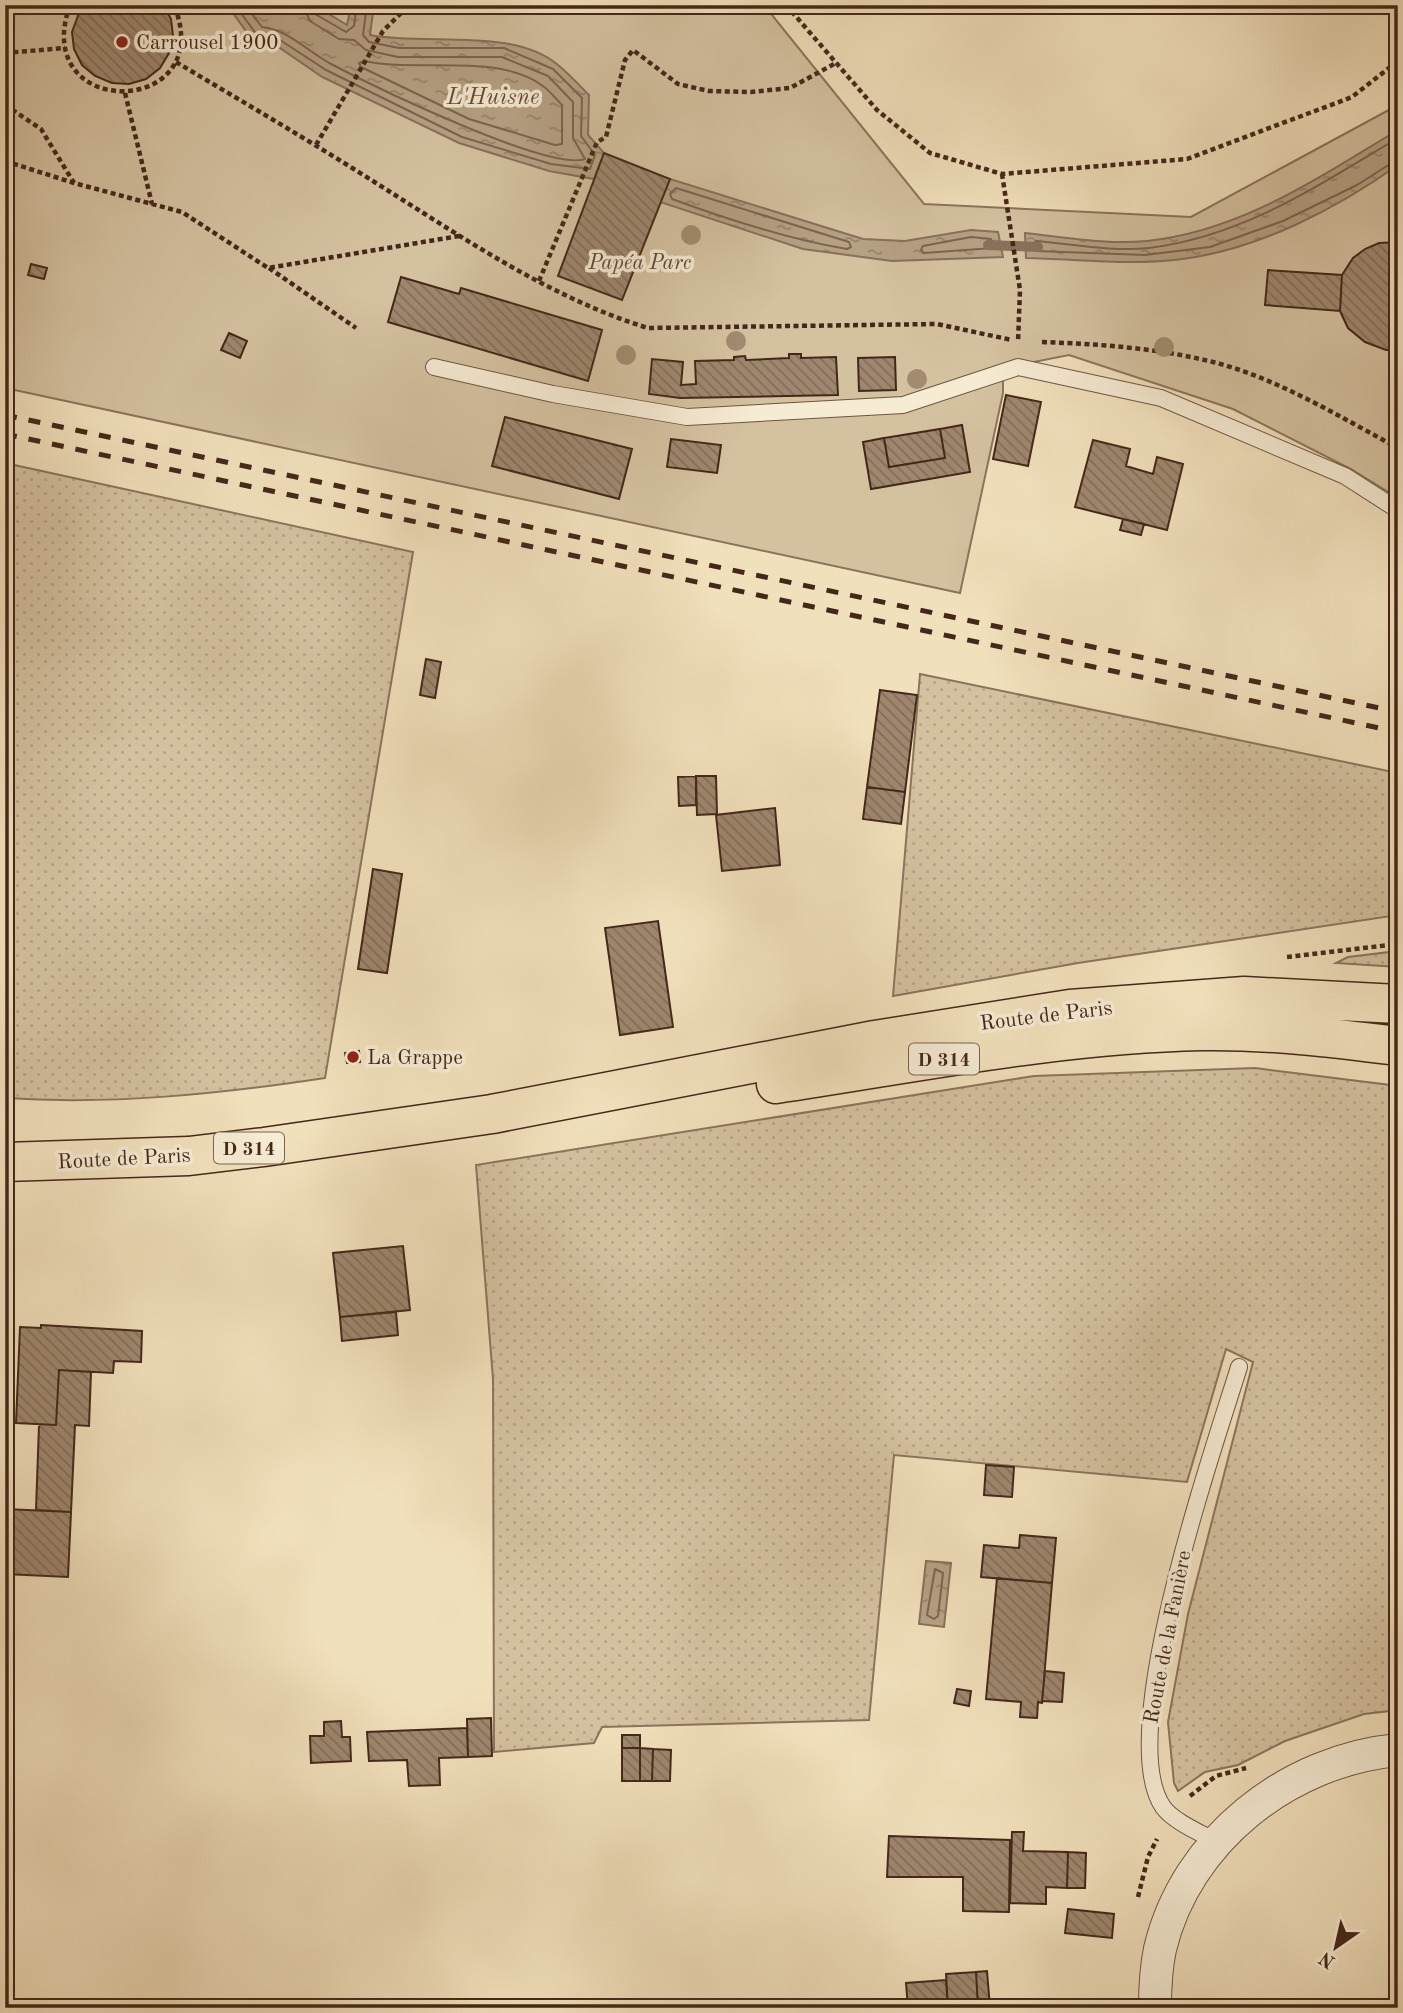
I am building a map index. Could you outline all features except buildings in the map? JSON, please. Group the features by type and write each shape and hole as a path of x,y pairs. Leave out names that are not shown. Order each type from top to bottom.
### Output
{"main road":[{"name":"Route de Paris","path":"492,1114 875,1040 1070,1009 1244,996 1398,1004"},
{"name":"Route de Paris","path":"5,1162 190,1156 492,1114 715,1094 1080,1040 1202,1031 1305,1034 1398,1046"}],"street":[{"path":"1155,2008 1160,1950 1170,1920 1185,1888 1217,1842 1239,1819 1274,1792 1310,1772 1349,1759 1398,1751"}],"lane":[{"path":"434,367 553,394 687,417 903,405 1018,367 1161,398 1345,476 1398,510"},
{"name":"Route de la Fanière","path":"1217,1842 1164,1808 1152,1783 1149,1732 1174,1578 1239,1367"}],"path":[{"path":"70,5 64,22 65,48 80,76 94,87 112,93 149,88 164,77 176,62 182,43 181,23 174,5"},
{"path":"380,6 388,5"},
{"path":"316,145 383,31 409,5"},
{"path":"786,5 877,110 930,153 1002,174 1187,159 1352,97 1398,61"},
{"path":"5,53 65,48"},
{"path":"540,281 597,142 606,137 625,60 633,50 678,84 709,91 751,92 790,88 818,76 836,63"},
{"path":"176,62 316,145 459,236 605,315 648,328 937,324 1018,341 1111,345 1214,362 1304,397 1398,449"},
{"path":"125,93 152,204"},
{"path":"5,105 41,129 74,183"},
{"path":"5,161 182,212 356,328"},
{"path":"1002,174 1020,290 1018,367"},
{"path":"268,268 459,236"}],"green space":[{"name":"Papéa Parc","path":"5,5 764,5 924,204 1191,217 1398,105 1398,498 1351,469 1233,409 1069,355 1003,368 1003,393 960,593 5,388"},
{"path":"5,463 413,552 325,1078 166,1097 85,1100 5,1098"},
{"path":"920,674 1398,773 1398,915 1078,963 893,996"},
{"path":"1398,951 1398,967 1336,963 1348,957"},
{"path":"1255,1068 1398,1086 1398,1710 1364,1714 1285,1741 1238,1765 1205,1772 1178,1791 1174,1783 1168,1722 1188,1614 1253,1362 1226,1349 1187,1482 894,1455 869,1720 602,1727 594,1743 494,1752 493,1379 476,1165 1034,1076"}],"water":[{"name":"L'Huisne","path":"227,5 314,5 347,25 351,5 374,5 370,35 494,42 539,53 558,65 589,95 588,135 604,153 594,179 549,171 459,143 322,77 274,44 254,42"},
{"path":"1398,130 1398,165 1349,197 1296,225 1240,246 1212,254 1164,261 1026,258 1025,233 1132,242 1182,235 1215,226 1247,214 1309,183"},
{"path":"670,179 863,239 905,241 971,230 998,232 1003,257 892,261 803,249 660,202"},
{"path":"926,1561 951,1563 944,1627 919,1624"}],"waterway":[{"path":"988,245 1038,247"}],"railway":[{"path":"5,415 1398,712"},
{"path":"5,434 1398,732"}],"place":[{"name":"Carrousel 1900","path":"122,42"},
{"name":"La Grappe","path":"353,1057"}]}
